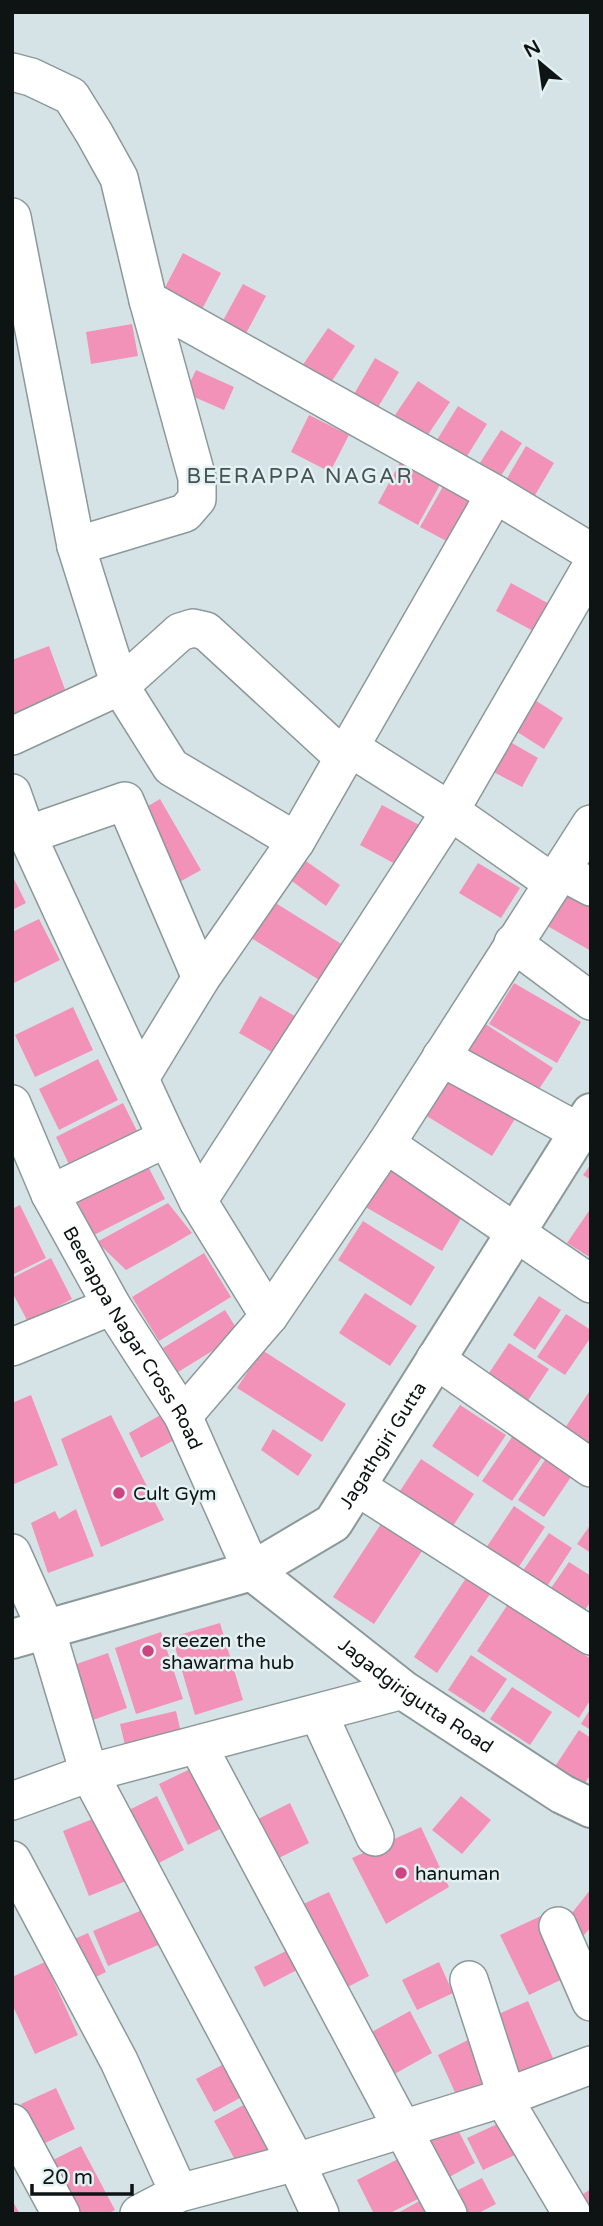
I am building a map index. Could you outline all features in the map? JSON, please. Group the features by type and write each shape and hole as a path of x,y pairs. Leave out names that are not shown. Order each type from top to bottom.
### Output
{"street":[{"path":"12,72 32,77 71,96 119,178 148,300 197,478 197,499 185,513 76,546"},
{"path":"12,217 76,546 120,686 171,767 296,841"},
{"path":"148,300 495,494 591,552"},
{"path":"140,1078 201,978 296,841 495,494"},
{"path":"198,1200 450,811 591,567"},
{"path":"12,736 120,686 180,632 193,628 206,631 346,752 569,880"},
{"path":"27,835 125,801 171,767"},
{"path":"12,793 27,835 167,1138 198,1200 269,1315"},
{"path":"125,801 201,978"},
{"path":"183,1416 269,1315 386,1144 513,943 569,880 591,824"},
{"path":"513,943 591,1001"},
{"path":"441,1057 585,1123"},
{"name":"Beerappa Nagar Cross Road","path":"12,1104 50,1194 111,1306 183,1416 252,1571"},
{"name":"Jagathgiri Gutta","path":"29,1634 252,1571 333,1523 585,1123"},
{"path":"50,1194 167,1138"},
{"path":"386,1144 591,1284"},
{"path":"12,1347 111,1306"},
{"path":"435,1359 591,1468"},
{"path":"356,1486 591,1636"},
{"path":"12,1553 29,1634 89,1773 296,2162 320,2214"},
{"name":"Jagadgirigutta Road","path":"252,1571 403,1690 562,1794 591,1808"},
{"path":"12,1801 89,1773 403,1690"},
{"path":"318,1713 375,1837"},
{"path":"198,1746 448,2214"},
{"path":"12,1860 189,2199"},
{"path":"558,1926 591,2002"},
{"path":"469,1980 512,2113 572,2214"},
{"path":"139,2214 402,2127 506,2097 591,2065"},
{"path":"12,2123 61,2214"}],"building":[{"path":"183,253 221,273 197,319 159,299"},
{"path":"243,284 266,296 243,339 220,326"},
{"path":"132,324 138,356 91,364 86,332"},
{"path":"328,328 355,346 328,387 300,369"},
{"path":"375,358 399,372 374,414 350,401"},
{"path":"196,370 234,387 224,410 185,393"},
{"path":"418,381 450,402 425,439 393,418"},
{"path":"458,406 487,424 464,461 435,443"},
{"path":"309,415 349,435 330,472 291,452"},
{"path":"501,430 522,443 497,482 476,469"},
{"path":"526,446 554,463 531,502 503,485"},
{"path":"402,459 442,481 418,525 378,503"},
{"path":"445,483 478,501 454,545 420,527"},
{"path":"511,583 553,606 537,633 496,611"},
{"path":"49,646 67,695 12,714 12,660"},
{"path":"527,695 563,718 544,749 508,726"},
{"path":"505,739 538,758 522,787 488,769"},
{"path":"160,799 201,870 176,884 136,813"},
{"path":"382,805 421,826 399,866 360,845"},
{"path":"303,859 340,885 326,906 289,879"},
{"path":"478,863 520,888 501,918 459,893"},
{"path":"12,875 26,903 12,910"},
{"path":"572,878 591,890 591,951 544,924"},
{"path":"274,902 351,950 329,986 251,938"},
{"path":"39,919 60,960 12,984 12,932"},
{"path":"514,983 581,1022 557,1063 489,1024"},
{"path":"260,996 300,1019 279,1056 239,1033"},
{"path":"73,1007 93,1050 35,1077 15,1035"},
{"path":"484,1023 553,1068 529,1104 460,1058"},
{"path":"98,1059 118,1100 59,1130 39,1089"},
{"path":"451,1073 518,1114 492,1156 425,1115"},
{"path":"123,1103 143,1143 75,1177 56,1137"},
{"path":"143,1157 165,1199 94,1235 73,1193"},
{"path":"387,1164 466,1210 442,1251 362,1205"},
{"path":"591,1164 591,1180 583,1175"},
{"path":"168,1203 192,1233 168,1247 126,1270 97,1242"},
{"path":"20,1205 46,1258 12,1275 12,1209"},
{"path":"591,1208 591,1258 567,1243"},
{"path":"363,1221 435,1267 411,1306 338,1260"},
{"path":"204,1253 231,1297 159,1341 132,1297"},
{"path":"51,1258 72,1299 28,1322 12,1292 12,1278"},
{"path":"365,1293 417,1326 390,1366 339,1333"},
{"path":"539,1296 561,1310 535,1350 513,1335"},
{"path":"225,1310 240,1334 178,1372 163,1348"},
{"path":"566,1314 591,1330 591,1337 565,1375 537,1357"},
{"path":"509,1343 549,1369 521,1411 481,1385"},
{"path":"262,1350 346,1404 322,1442 237,1388"},
{"path":"591,1389 591,1454 561,1434"},
{"path":"31,1395 58,1465 12,1485 12,1403"},
{"path":"460,1405 506,1435 478,1477 432,1446"},
{"path":"164,1413 178,1438 141,1458 129,1433"},
{"path":"111,1415 164,1520 101,1547 61,1439"},
{"path":"273,1429 312,1455 298,1476 261,1450"},
{"path":"512,1437 542,1457 512,1501 482,1481"},
{"path":"547,1457 573,1474 544,1517 518,1500"},
{"path":"421,1459 474,1494 449,1532 396,1497"},
{"path":"514,1506 545,1527 516,1571 484,1551"},
{"path":"76,1509 94,1556 48,1573 31,1523 55,1511 59,1519"},
{"path":"381,1524 422,1551 374,1624 333,1597"},
{"path":"591,1524 591,1553 577,1544"},
{"path":"549,1533 572,1548 546,1588 522,1572"},
{"path":"569,1562 591,1576 591,1601 583,1613 549,1591"},
{"path":"470,1572 494,1588 437,1673 414,1657"},
{"path":"508,1604 591,1659 591,1699 579,1718 477,1651"},
{"path":"220,1623 243,1700 195,1715 172,1637"},
{"path":"161,1632 183,1699 136,1714 115,1648"},
{"path":"108,1653 127,1708 90,1721 71,1666"},
{"path":"471,1655 507,1679 484,1713 448,1690"},
{"path":"512,1687 552,1712 530,1745 490,1719"},
{"path":"591,1708 591,1730 581,1724"},
{"path":"176,1711 183,1741 127,1754 120,1724"},
{"path":"579,1730 591,1738 591,1774 581,1789 552,1771"},
{"path":"190,1769 220,1829 188,1845 159,1784"},
{"path":"157,1796 184,1850 155,1865 127,1811"},
{"path":"461,1796 491,1820 462,1854 432,1830"},
{"path":"290,1803 309,1843 275,1860 256,1820"},
{"path":"100,1816 126,1881 89,1896 63,1831"},
{"name":"hanuman","path":"421,1827 449,1887 386,1924 352,1858"},
{"path":"591,1889 591,1927 578,1942 560,1928"},
{"path":"329,1892 369,1976 338,1992 297,1907"},
{"path":"154,1905 168,1941 108,1966 93,1931"},
{"path":"541,1916 569,1976 529,1995 500,1935"},
{"path":"88,1933 106,1972 90,1980 70,1941"},
{"path":"288,1950 297,1970 264,1987 254,1967"},
{"path":"45,1962 78,2035 35,2054 12,2004 12,1977"},
{"path":"439,1962 453,1993 417,2010 402,1980"},
{"path":"528,2001 556,2065 515,2083 487,2019"},
{"path":"410,2011 432,2053 391,2076 368,2034"},
{"path":"474,2037 493,2079 458,2099 438,2055"},
{"path":"233,2059 251,2092 214,2112 196,2079"},
{"path":"56,2088 75,2129 41,2145 21,2104"},
{"path":"251,2101 277,2148 240,2169 214,2121"},
{"path":"504,2121 519,2153 483,2170 467,2138"},
{"path":"455,2124 475,2163 442,2181 422,2142"},
{"path":"81,2146 115,2210 107,2214 68,2214 43,2165"},
{"path":"400,2158 420,2198 388,2214 374,2214 357,2180"},
{"path":"482,2178 496,2204 477,2214 461,2214 450,2194"},
{"path":"591,2189 591,2214 577,2214 570,2202"},
{"path":"423,2199 431,2214 396,2214"},
{"path":"12,2200 20,2214 12,2214"}],"place":[{"name":"Cult Gym","path":"119,1493"},
{"name":"sreezen the shawarma hub","path":"148,1651"},
{"name":"hanuman","path":"401,1873"}],"district":[{"name":"BEERAPPA NAGAR","path":"300,476"}]}
